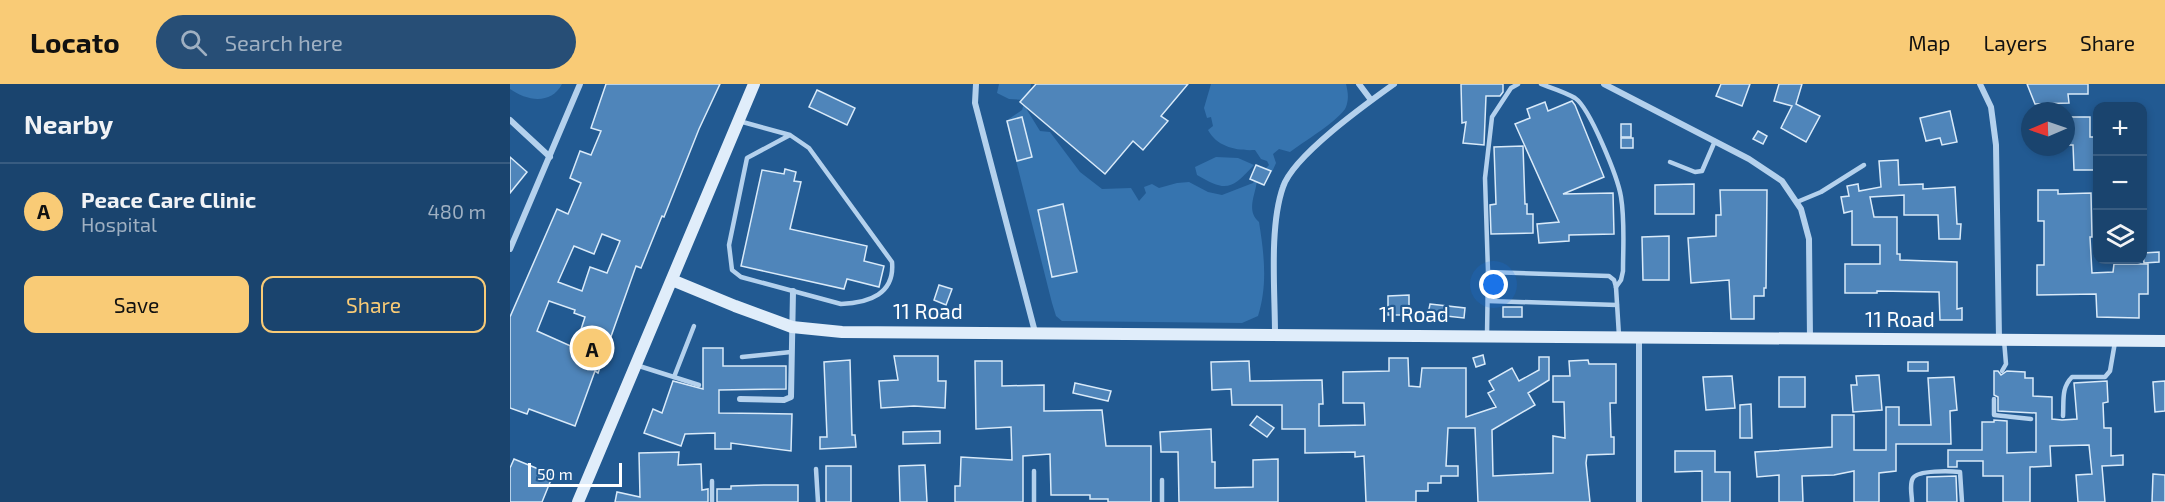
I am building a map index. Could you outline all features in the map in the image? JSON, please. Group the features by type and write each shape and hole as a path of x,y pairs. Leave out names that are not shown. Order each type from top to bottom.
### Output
{"street":[{"path":"510,249 580,84"},
{"path":"578,502 754,84"},
{"path":"976,84 975,103 1035,332"},
{"path":"1359,84 1371,100"},
{"path":"1275,334 1275,218 1283,184 1302,157 1394,84"},
{"path":"1604,84 1749,159 1782,181 1801,209 1809,238 1810,340"},
{"path":"1980,84 1990,107 1996,145 2001,340"},
{"path":"510,120 550,157"},
{"name":"11 Road","path":"672,280 792,327 842,332 2165,341"},
{"path":"740,399 784,400 791,398 793,291"},
{"path":"1639,336 1639,502"}],"lane":[{"path":"1487,335 1488,272 1485,178 1492,117 1511,88 1518,84"},
{"path":"1541,84 1576,98 1584,108 1591,118 1618,183 1622,199 1623,271 1616,287"},
{"path":"739,121 790,135 816,157 892,262 893,273 888,286 874,297 858,303 841,303 741,278 732,270 729,245 747,158 790,135"},
{"path":"1670,162 1695,172 1702,171 1715,141"},
{"path":"1797,202 1821,192 1864,165"},
{"path":"1488,272 1610,276 1616,287 1619,336"},
{"path":"1488,301 1617,305"},
{"path":"674,377 694,326"},
{"path":"2001,340 2006,364 2002,372"},
{"path":"2063,416 2064,388 2067,382 2072,377 2104,377 2110,371 2116,341"},
{"path":"742,357 791,352"},
{"path":"636,365 699,385"},
{"path":"1994,399 1994,415 2031,419"},
{"path":"816,469 818,502"},
{"path":"1034,471 1034,502"},
{"path":"1912,502 1911,484 1914,477 1919,474 1952,472 1960,472 1962,502"},
{"path":"1162,480 1162,502"},
{"path":"712,481 712,502"}],"shaded area":[{"path":"510,84 562,84 552,95 538,99 517,93 510,89"},
{"path":"999,84 1031,84 1027,110 1040,131 1050,132 1080,172 1102,189 1131,188 1139,201 1146,193 1144,187 1152,184 1159,188 1189,182 1208,192 1222,195 1253,183 1269,165 1255,150 1228,147 1212,136 1208,130 1213,126 1211,117 1207,118 1204,108 1211,84 1346,84 1348,98 1343,112 1321,131 1290,152 1279,149 1273,154 1276,163 1272,172 1257,181 1252,208 1259,222 1264,269 1263,292 1258,316 1242,323 1062,321 1056,316 1052,303 1006,121 1022,110 1025,100 1009,99 997,93"},
{"path":"1216,157 1238,158 1254,165 1234,184 1222,186 1197,175 1195,167"}],"building":[{"path":"606,84 720,84 641,268 636,266 598,373 595,371 575,426 529,409 527,414 510,408 510,317 557,209 568,214 581,183 570,178 580,151 591,155 601,131 591,128","holes":["602,234 620,241 607,273 590,267 582,291 558,282 574,246 594,254","549,301 575,310 574,313 585,317 575,348 537,331"]},
{"path":"1036,84 1188,84 1161,116 1168,121 1143,150 1133,141 1105,174 1020,102"},
{"path":"1461,84 1503,84 1503,92 1500,96 1486,96 1484,145 1463,143 1466,122 1462,123"},
{"path":"1721,84 1750,84 1742,106 1716,96"},
{"path":"1779,84 1802,84 1796,104 1820,116 1806,142 1781,128 1792,106 1774,101"},
{"path":"2027,84 2088,84 2088,94 2068,94 2069,102 2034,102"},
{"path":"817,90 855,108 847,125 809,107"},
{"path":"1572,101 1604,177 1563,194 1613,193 1614,234 1569,235 1569,241 1539,243 1537,224 1559,222 1515,124 1530,118 1527,109 1545,102 1548,111"},
{"path":"1950,111 1957,142 1942,145 1940,138 1926,141 1920,118"},
{"path":"1022,117 1032,157 1017,161 1007,121"},
{"path":"2075,117 2090,117 2090,137 2093,137 2093,170 2074,170"},
{"path":"1621,124 1631,124 1631,137 1621,137"},
{"path":"1758,131 1767,136 1763,144 1753,139"},
{"path":"1621,138 1633,138 1633,148 1621,148"},
{"path":"1523,146 1525,204 1527,204 1527,214 1533,214 1533,233 1491,234 1490,205 1496,204 1494,147"},
{"path":"510,157 527,172 510,193"},
{"path":"1898,160 1899,185 1923,184 1923,189 1955,187 1957,224 1961,224 1960,239 1939,239 1938,215 1904,215 1904,195 1870,197 1874,217 1897,217 1897,254 1900,254 1900,260 1957,262 1957,309 1962,308 1962,320 1940,320 1939,292 1845,293 1845,264 1880,264 1880,245 1852,245 1852,211 1844,213 1841,197 1849,196 1847,186 1858,184 1859,191 1881,187 1879,161"},
{"path":"1256,165 1271,171 1264,185 1250,179"},
{"path":"785,169 796,172 794,181 801,182 790,229 867,246 864,261 884,266 879,287 847,279 844,289 741,266 762,170 784,174"},
{"path":"1694,184 1694,214 1655,214 1655,185"},
{"path":"1720,190 1767,190 1766,288 1764,288 1764,296 1754,296 1754,319 1731,319 1729,280 1691,283 1688,238 1716,236 1716,215 1721,215"},
{"path":"2038,190 2058,190 2058,194 2091,193 2092,273 2113,272 2114,264 2148,264 2148,294 2139,294 2139,318 2097,317 2096,294 2037,295 2037,265 2044,265 2044,221 2038,221"},
{"path":"1063,204 1077,272 1052,277 1038,210"},
{"path":"1669,236 1669,280 1643,280 1642,237"},
{"path":"2159,252 2159,262 2147,263 2147,253"},
{"path":"939,285 952,289 946,305 934,300"},
{"path":"1409,295 1409,315 1388,315 1388,296"},
{"path":"1430,304 1465,308 1464,318 1428,314"},
{"path":"1503,307 1522,307 1522,317 1503,317"},
{"path":"703,348 723,348 723,366 786,366 786,389 719,390 719,413 792,414 791,451 731,443 731,449 715,449 715,433 685,434 681,446 644,433 653,409 662,413 673,381 703,389"},
{"path":"1483,355 1485,364 1476,367 1473,358"},
{"path":"894,356 938,356 938,381 946,381 945,408 914,406 881,408 879,381 898,380"},
{"path":"1539,357 1549,357 1549,380 1528,393 1535,405 1492,430 1493,476 1553,473 1553,436 1565,438 1564,402 1553,402 1553,376 1570,376 1569,361 1588,360 1589,364 1616,364 1616,403 1610,403 1614,454 1587,455 1590,502 1478,502 1475,428 1448,428 1446,466 1458,466 1458,476 1441,476 1441,483 1428,483 1428,491 1416,491 1416,502 1366,502 1364,456 1355,457 1355,452 1305,453 1305,429 1282,429 1282,405 1232,405 1231,389 1212,390 1211,362 1249,361 1250,381 1322,380 1323,404 1319,404 1319,426 1365,425 1364,403 1343,403 1343,372 1389,371 1389,358 1408,358 1409,386 1420,387 1422,368 1466,368 1466,417 1496,407 1488,393 1494,390 1489,381 1512,368 1519,381 1539,370"},
{"path":"850,360 852,435 855,435 856,447 820,449 820,437 827,437 824,362"},
{"path":"975,361 1002,361 1002,386 1044,385 1044,411 1102,410 1106,446 1151,446 1151,502 1108,502 1108,499 1090,499 1090,495 1051,495 1050,454 1023,456 1023,502 955,502 955,486 960,486 961,457 1012,460 1011,427 976,429"},
{"path":"1908,362 1928,362 1928,371 1908,371"},
{"path":"1994,371 1998,371 2001,375 2007,371 2025,372 2025,378 2033,378 2033,396 2052,397 2052,419 2062,420 2077,419 2074,383 2107,381 2108,402 2103,403 2104,428 2111,428 2111,456 2123,455 2123,465 2102,466 2105,502 2078,502 2076,475 2092,474 2089,445 2050,446 2051,466 2030,467 2030,502 2003,502 2003,476 1983,476 1983,461 1957,461 1957,467 1948,467 1948,450 1982,450 1982,422 2007,421 2007,453 2036,452 2036,413 1998,411 1998,397 1994,395"},
{"path":"1879,375 1882,410 1853,412 1851,385 1857,385 1856,376"},
{"path":"1732,376 1735,408 1706,410 1703,377"},
{"path":"1779,377 1805,377 1805,407 1779,407"},
{"path":"1954,377 1957,410 1950,411 1951,444 1896,444 1896,471 1879,473 1879,502 1854,502 1854,471 1834,475 1802,476 1803,502 1779,502 1779,475 1757,477 1755,452 1832,447 1832,415 1854,415 1854,450 1886,450 1886,407 1899,407 1899,425 1931,425 1928,378"},
{"path":"2165,381 2165,411 2155,412 2153,382"},
{"path":"1075,383 1111,391 1108,401 1073,393"},
{"path":"1751,404 1752,438 1740,438 1740,405"},
{"path":"1257,416 1274,428 1267,437 1250,425"},
{"path":"1211,429 1215,488 1253,487 1253,460 1278,459 1278,502 1179,502 1178,452 1161,452 1160,432"},
{"path":"940,431 940,443 903,444 903,432"},
{"path":"1675,451 1715,451 1715,472 1730,472 1730,502 1702,502 1702,471 1675,472"},
{"path":"679,452 678,465 701,464 702,490 708,489 708,502 615,502 617,492 640,497 639,453"},
{"path":"514,459 553,475 542,502 510,502 510,468"},
{"path":"925,465 927,502 900,502 899,466"},
{"path":"826,466 851,466 851,502 826,502"},
{"path":"2153,474 2165,475 2165,502 2152,502"},
{"path":"1956,476 1957,502 1927,502 1927,477"},
{"path":"798,485 798,502 717,502 717,489 731,489 731,486"}],"place":[{"name":"Peace Care Clinic","path":"592,348"}]}
